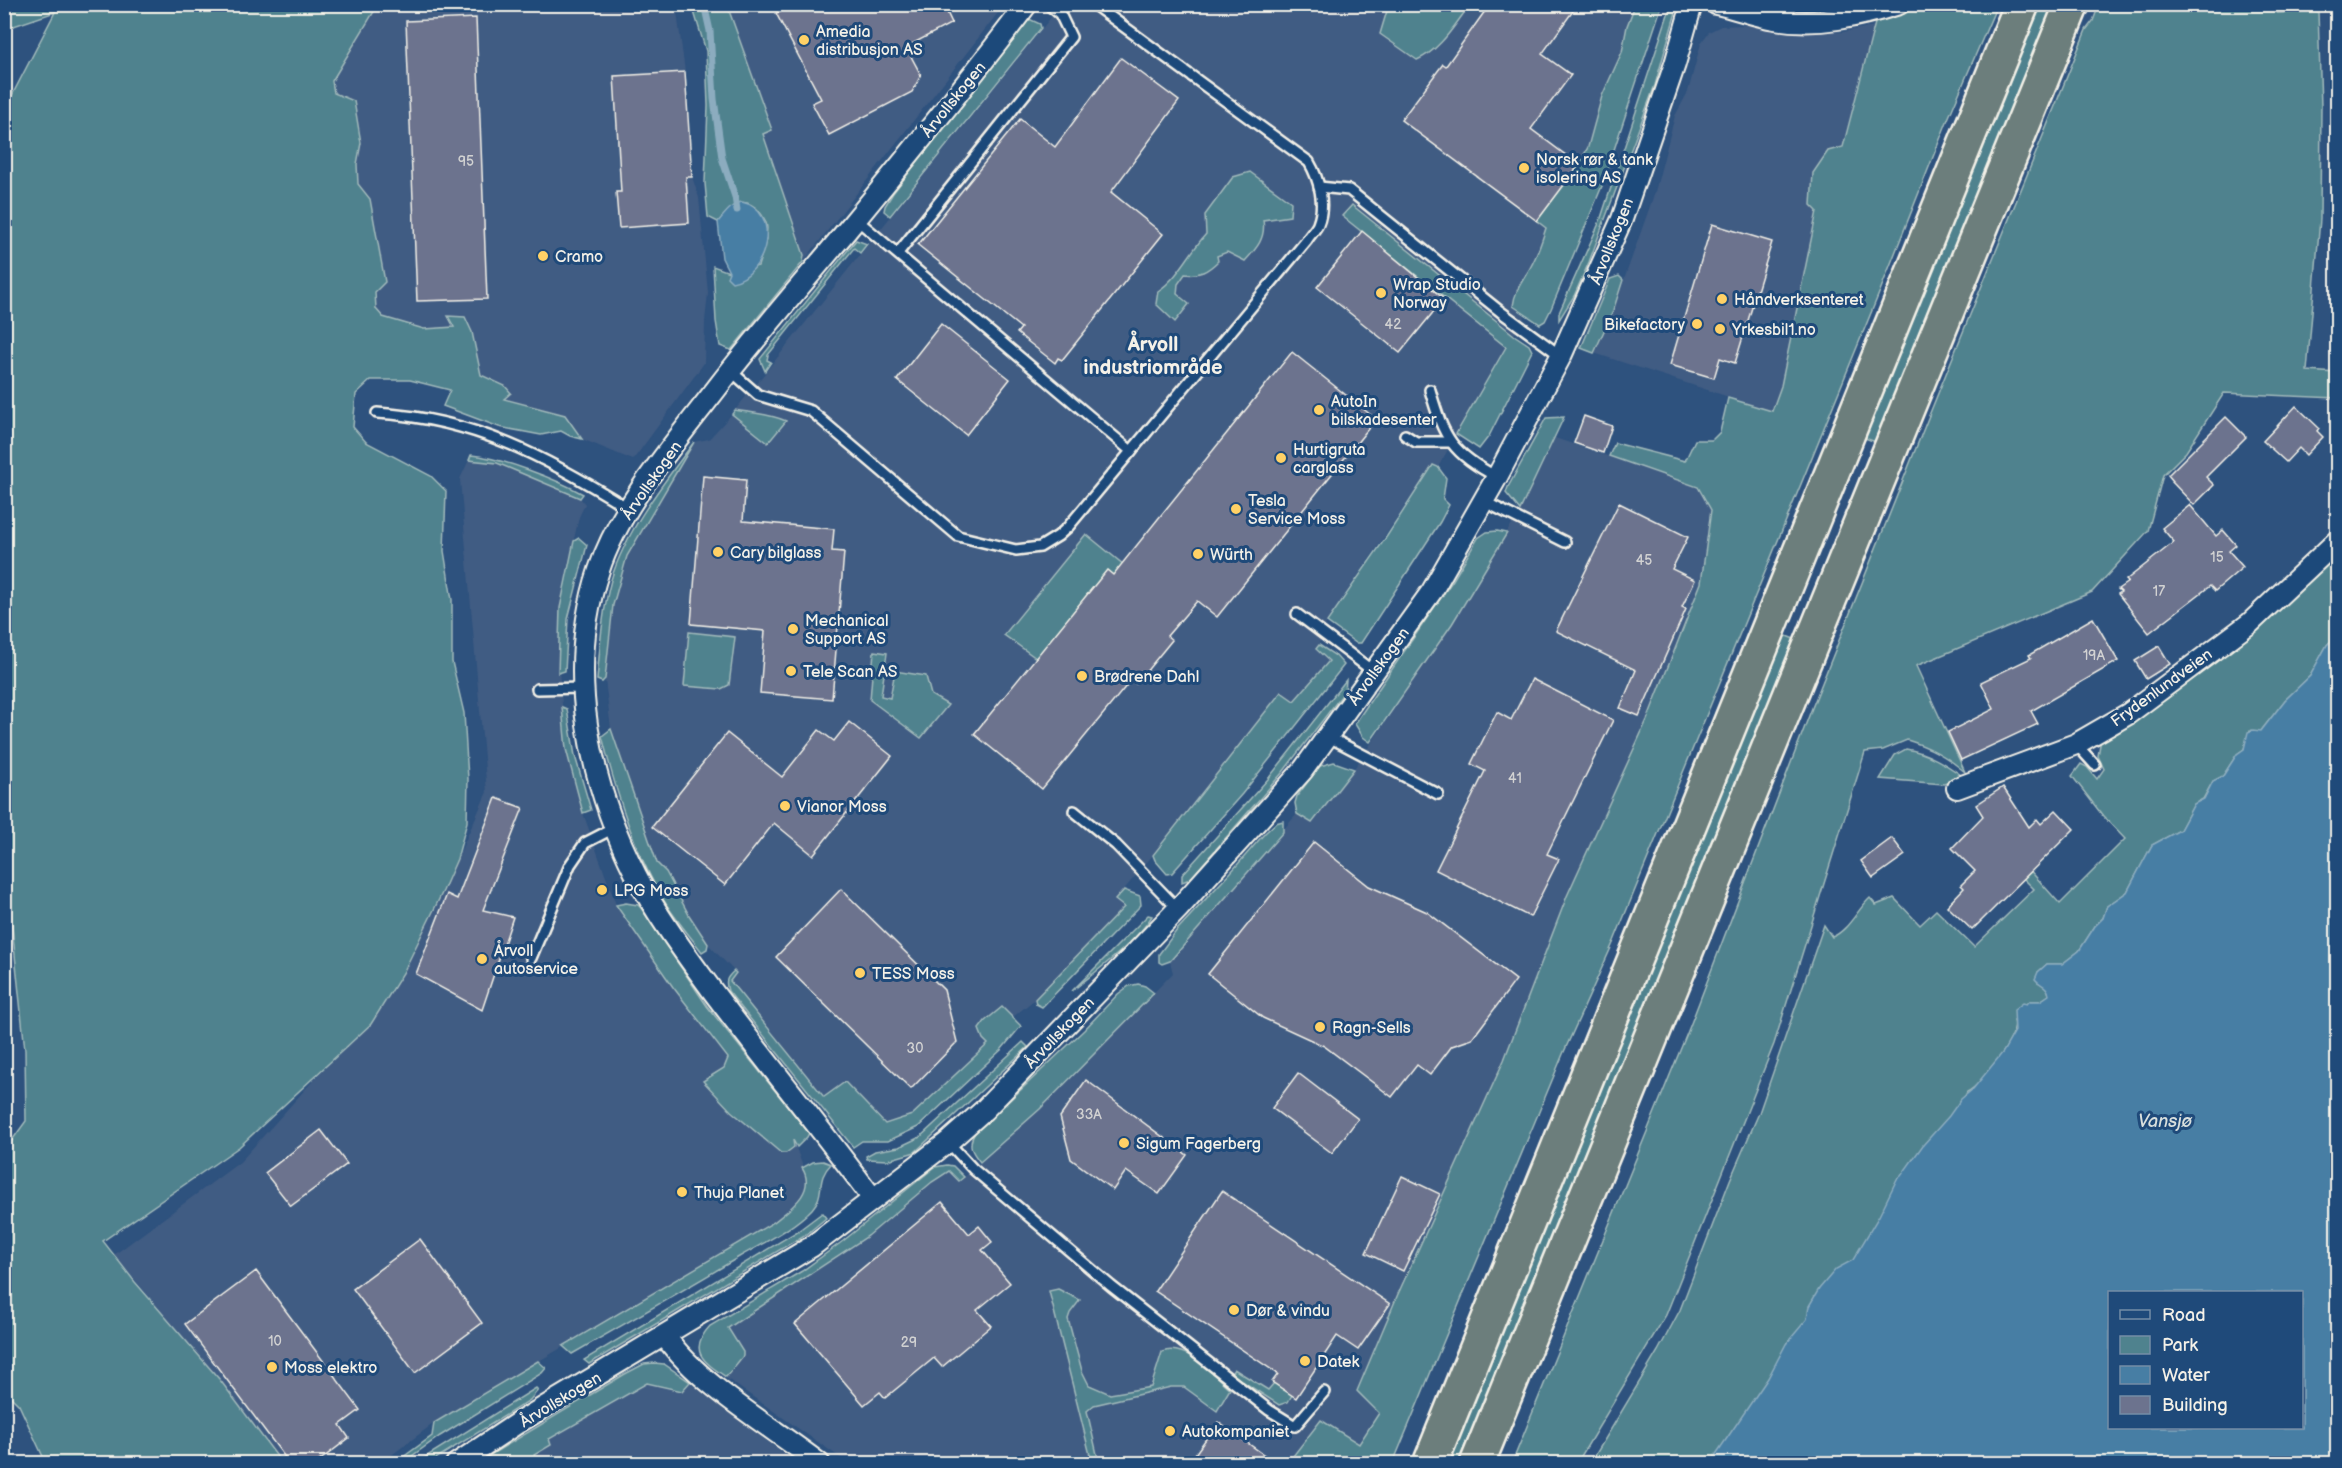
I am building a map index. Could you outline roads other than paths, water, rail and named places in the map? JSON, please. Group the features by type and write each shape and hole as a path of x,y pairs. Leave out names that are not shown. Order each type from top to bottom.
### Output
{"highway":[{"path":"1477,1464 2070,10"},
{"path":"1430,1464 2018,13"},
{"path":"1406,1464 1423,1425 1459,1390"}],"street":[{"name":"Årvollskogen","path":"873,1199 736,1023 665,926 635,873 597,775 584,709 583,639 599,569 628,508 730,371 856,219 1027,4"},
{"name":"Årvollskogen","path":"456,1464 516,1424 811,1247 948,1142 984,1110 1178,909 1302,770 1432,591 1484,501 1561,356 1622,219 1676,64 1692,4"},
{"path":"1716,4 1775,19 1826,22 1864,15 1899,4"},
{"name":"Frydenlundveien","path":"1957,788 2076,744 2128,714 2250,623 2337,540"},
{"path":"665,1336 677,1354 700,1374 820,1464"}],"lane":[{"path":"898,253 1071,37 1060,14 1048,4"},
{"path":"730,371 758,395 812,411 958,536 1016,550 1040,547 1058,536 1318,224 1322,203 1316,174 1309,162 1093,4"},
{"path":"1319,187 1349,190 1501,312 1561,356"},
{"path":"856,219 1131,451"},
{"path":"1430,390 1439,422 1449,442 1477,466 1497,477"},
{"path":"377,413 408,415 453,423 503,440 542,457 628,508"},
{"path":"1405,435 1416,442 1449,442"},
{"path":"1484,501 1565,542"},
{"path":"1297,614 1374,672"},
{"path":"537,688 583,688"},
{"path":"1327,736 1438,794"},
{"path":"2076,744 2095,765"},
{"path":"1074,811 1116,845 1178,909"},
{"path":"531,958 570,865 585,843 616,827"},
{"path":"948,1142 973,1169 1111,1286 1269,1410 1295,1426 1324,1392"}],"water":[{"path":"742,202 755,208 763,217 766,243 754,268 744,277 732,282 727,277 729,272 722,258 718,222 731,207"},
{"name":"Vansjø","path":"2337,635 2337,1463 1710,1463 1768,1378 1786,1344 1807,1319 1809,1306 1819,1289 1836,1269 1853,1260 1879,1216 1897,1179 1961,1099 1973,1089 2003,1052 2015,1031 2014,1010 2023,1003 2040,1001 2049,995 2047,989 2035,979 2038,972 2047,964 2062,964 2079,951 2103,918 2107,906 2127,892 2152,845 2180,830 2194,804 2204,799 2213,781 2223,776 2237,754 2244,749 2248,732 2261,731 2285,700 2310,676 2327,645"}],"waterway":[{"path":"704,4 710,31 714,99 722,158 737,210"}],"place":[{"name":"Amedia distribusjon AS","path":"804,40"},
{"name":"Norsk rør & tank isolering AS","path":"1524,168"},
{"name":"Cramo","path":"543,256"},
{"name":"Wrap Studio Norway","path":"1381,293"},
{"name":"Håndverksenteret","path":"1722,299"},
{"name":"Bikefactory","path":"1697,324"},
{"name":"Yrkesbil1.no","path":"1720,329"},
{"name":"AutoIn bilskadesenter","path":"1319,410"},
{"name":"Hurtigruta carglass","path":"1281,458"},
{"name":"Tesla Service Moss","path":"1236,509"},
{"name":"Cary bilglass","path":"718,552"},
{"name":"Würth","path":"1198,554"},
{"name":"Mechanical Support AS","path":"793,629"},
{"name":"Tele Scan AS","path":"791,671"},
{"name":"Brødrene Dahl","path":"1082,676"},
{"name":"Vianor Moss","path":"785,806"},
{"name":"LPG Moss","path":"602,890"},
{"name":"Årvoll autoservice","path":"482,959"},
{"name":"TESS Moss","path":"860,973"},
{"name":"Ragn-Sells","path":"1320,1027"},
{"name":"Sigum Fagerberg","path":"1124,1143"},
{"name":"Thuja Planet","path":"682,1192"},
{"name":"Dør & vindu","path":"1234,1310"},
{"name":"Datek","path":"1305,1361"},
{"name":"Moss elektro","path":"272,1367"},
{"name":"Autokompaniet","path":"1170,1431"}],"district":[{"name":"Årvoll industriområde","path":"1153,356"}]}
